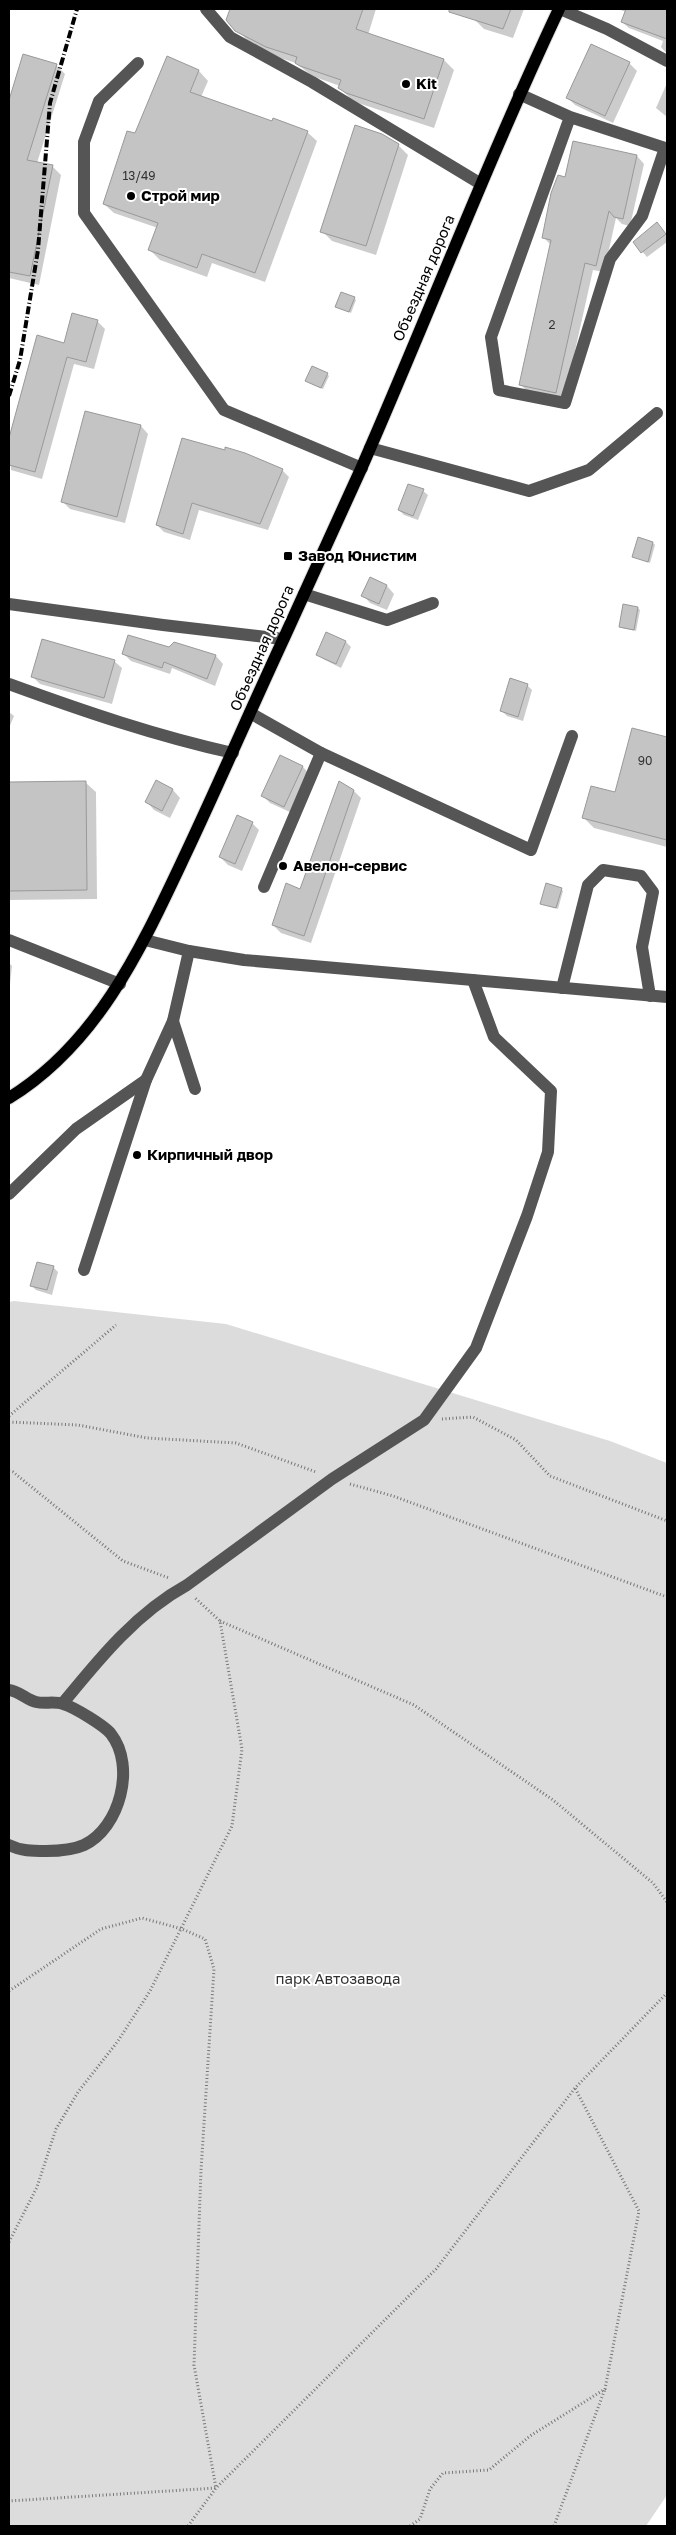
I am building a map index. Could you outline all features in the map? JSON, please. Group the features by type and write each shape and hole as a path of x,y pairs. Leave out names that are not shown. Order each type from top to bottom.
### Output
{"main road":[{"name":"Объездная дорога","path":"9,1098 24,1089 66,1053 94,1021 120,984 145,940 233,753 283,638 362,468 520,94 560,9"}],"street":[{"path":"206,9 230,37 312,82 482,184"},
{"path":"560,9 606,29 667,61"},
{"path":"138,63 99,101 84,142 84,213 224,410 362,468"},
{"path":"520,94 570,117 666,148 663,172 642,216 610,259 565,403 499,390 491,337 570,117"},
{"path":"370,448 529,491 589,470 657,412"},
{"path":"304,594 387,620 433,603"},
{"path":"9,604 163,625 283,638"},
{"path":"9,684 80,710 174,740 233,753"},
{"path":"250,713 321,753 531,850 572,736"},
{"path":"264,887 321,753"},
{"path":"562,988 588,885 603,870 640,876 653,892 642,947 650,996"},
{"path":"9,940 120,984"},
{"path":"145,940 189,951 244,960 667,997"},
{"path":"84,1270 146,1080 173,1021 189,951"},
{"path":"63,1703 110,1646 170,1594 187,1585 332,1479 424,1420 476,1348 527,1216 548,1152 551,1091 494,1037 473,980"},
{"path":"173,1021 195,1089"},
{"path":"9,1194 76,1129 146,1080"},
{"path":"9,1690 35,1702 63,1703 111,1734 122,1758 122,1785 113,1814 102,1831 84,1845 54,1851 20,1851 9,1845"}],"path":[{"path":"9,1416 116,1325"},
{"path":"424,1420 473,1418 516,1440 550,1476 667,1521"},
{"path":"9,1422 78,1425 146,1438 236,1442 332,1479 392,1496 667,1597"},
{"path":"9,1471 13,1472 123,1561 187,1585 196,1600 220,1621 414,1705 553,1800 653,1883 667,1902"},
{"path":"9,2242 37,2187 56,2129 78,2092 118,2041 150,1991 232,1826 242,1749 220,1621"},
{"path":"9,1991 101,1929 142,1918 182,1929 204,1940 214,1969 201,2170 194,2364 216,2488"},
{"path":"188,2526 216,2488 436,2268 575,2088 667,1993"},
{"path":"554,2526 605,2389 639,2211 575,2088"},
{"path":"410,2526 420,2519 430,2488 443,2473 489,2470 530,2436 605,2389"},
{"path":"9,2501 216,2488"}],"green space":[{"name":"парк Автозавода","path":"9,1302 226,1324 610,1441 667,1463 667,2495 646,2526 9,2526"}],"building":[{"path":"230,9 363,9 356,29 444,59 424,119 346,93 338,88 341,80 300,66 295,63 297,57 266,47 235,31 226,20"},
{"path":"449,9 511,9 503,29 449,12"},
{"path":"626,9 667,9 667,39 621,22"},
{"path":"591,44 630,62 605,116 566,98"},
{"path":"23,54 57,64 27,160 53,165 30,276 9,272 9,100"},
{"path":"167,56 199,70 190,92 272,121 273,118 308,131 255,273 202,254 197,268 148,250 158,223 103,204 127,131 135,133"},
{"path":"355,125 382,134 399,144 366,246 320,232"},
{"path":"573,141 637,155 623,219 614,217 609,211 596,266 585,263 556,393 519,385 551,240 542,238 551,193 558,175 565,177"},
{"path":"657,222 666,234 641,253 633,242"},
{"path":"341,292 355,297 349,312 335,307"},
{"path":"72,313 98,320 86,362 67,357 35,472 9,465 9,438 37,335 64,343"},
{"path":"312,366 328,373 321,388 305,381"},
{"path":"85,411 141,425 117,517 61,502"},
{"path":"182,438 225,450 225,447 245,453 283,469 260,524 192,503 183,534 156,525"},
{"path":"408,484 424,489 413,516 398,510"},
{"path":"638,537 653,542 648,562 632,557"},
{"path":"370,577 387,585 379,604 361,596"},
{"path":"623,604 638,607 634,630 619,627"},
{"path":"326,632 346,641 336,664 316,655"},
{"path":"128,635 169,647 174,642 216,655 207,679 164,662 162,668 122,654"},
{"path":"42,639 115,660 104,698 31,677"},
{"path":"510,678 528,684 518,717 500,711"},
{"path":"632,728 667,737 667,840 582,818 591,786 615,792"},
{"path":"280,755 303,766 284,807 261,796"},
{"path":"156,780 173,789 162,811 145,802"},
{"path":"86,781 87,890 9,891 9,782"},
{"path":"339,781 354,790 304,936 272,925 286,883 300,889"},
{"path":"237,815 253,822 235,864 219,857"},
{"path":"546,883 562,888 556,908 540,904"},
{"path":"37,1262 54,1266 47,1290 30,1286"}],"railway":[{"path":"9,396 20,360 38,250 50,103 77,9"}],"place":[{"name":"Kit","path":"406,84"},
{"name":"Строй мир","path":"131,196"},
{"name":"Завод Юнистим","path":"288,556"},
{"name":"Авелон-сервис","path":"283,866"},
{"name":"Кирпичный двор","path":"137,1155"}]}
